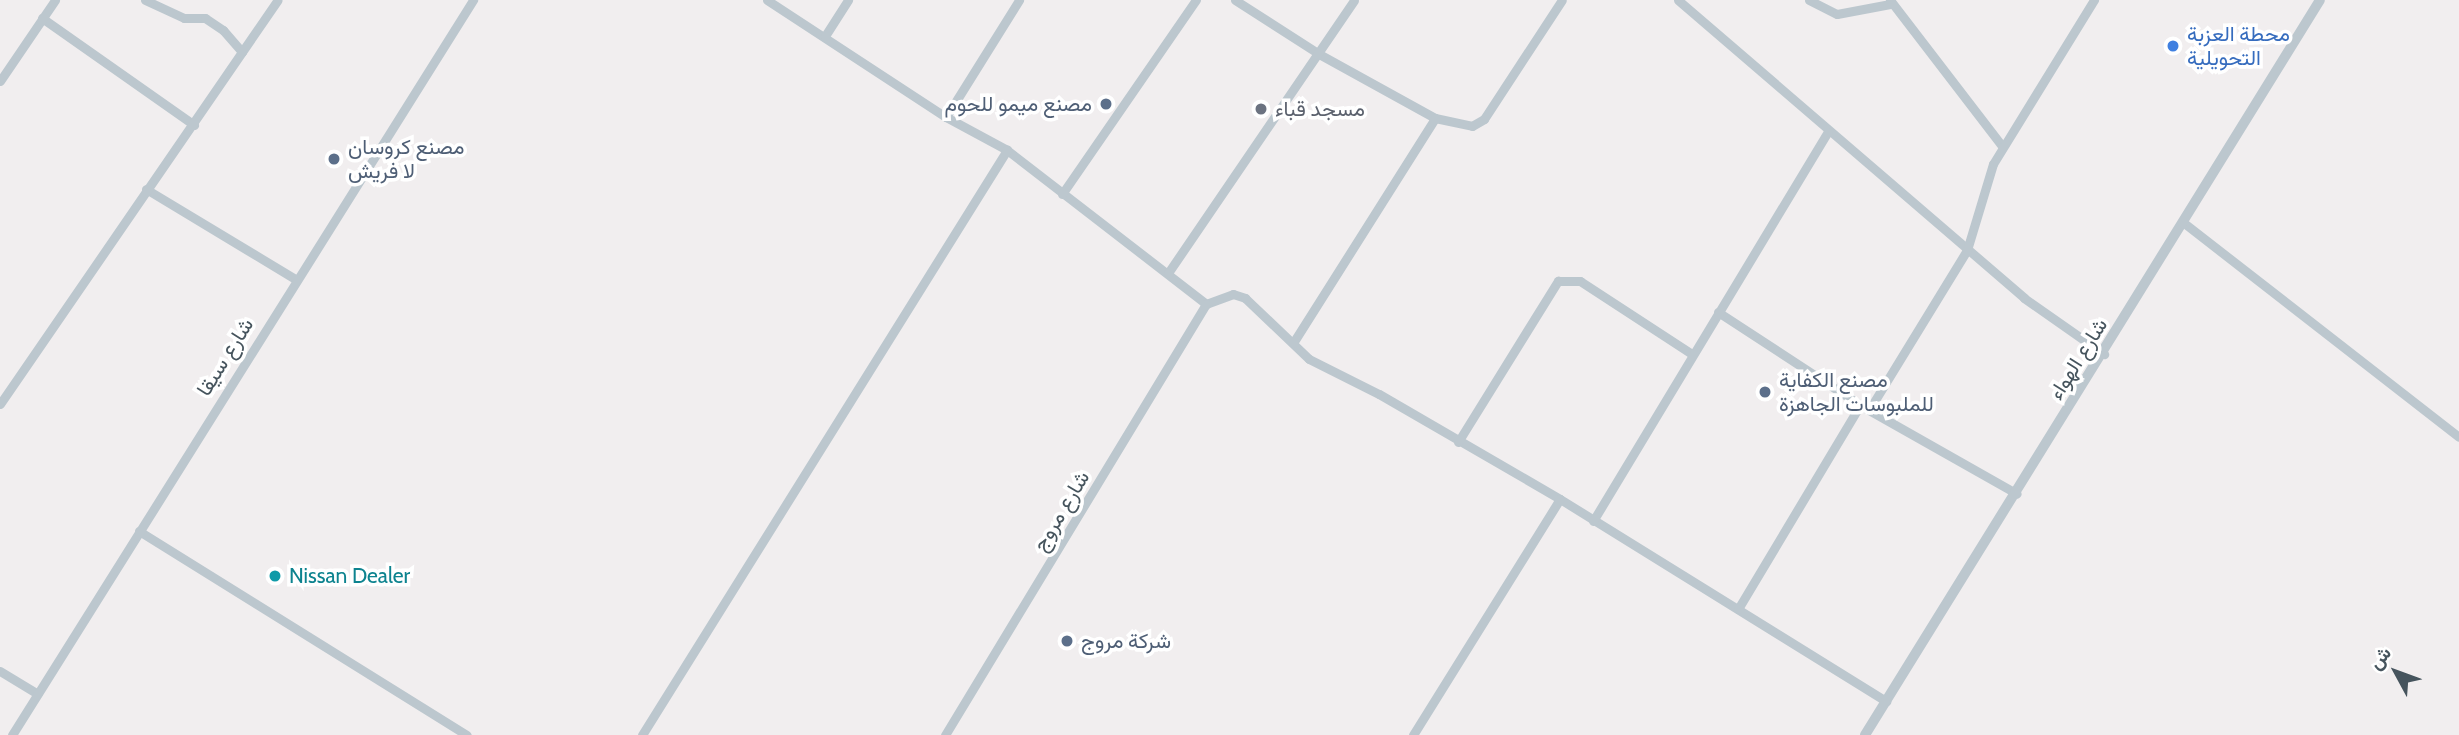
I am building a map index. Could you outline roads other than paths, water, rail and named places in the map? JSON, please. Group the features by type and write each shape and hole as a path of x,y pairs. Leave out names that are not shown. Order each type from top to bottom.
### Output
{"street":[{"path":"0,81 55,0"},
{"path":"145,0 184,18 205,19 223,30 242,52"},
{"path":"0,404 278,0"},
{"name":"شارع سيقا","path":"12,735 295,279 473,0"},
{"path":"767,0 946,117 1007,150 1206,304 1233,294 1245,298 1309,359 1379,394 1560,499 1885,701"},
{"path":"825,36 848,0"},
{"path":"946,117 1019,0"},
{"path":"1062,194 1196,0"},
{"path":"1235,0 1319,54 1436,118 1472,126 1484,119 1562,0"},
{"path":"1168,273 1354,0"},
{"path":"1678,0 1828,132 2024,298 2104,354"},
{"path":"1809,0 1837,14 1890,2 2003,147"},
{"path":"1738,609 1967,250 1986,180 2003,147 2094,0"},
{"name":"شارع الهواء","path":"1865,735 2104,354 2320,0"},
{"path":"42,18 194,124"},
{"path":"1293,343 1436,118"},
{"path":"1593,521 1828,132"},
{"path":"642,735 1007,150"},
{"path":"146,189 295,279"},
{"path":"2184,223 2459,437"},
{"path":"1458,442 1558,281 1580,281 1692,354"},
{"name":"شارع مروج","path":"944,735 1206,304"},
{"path":"1718,312 1864,408 2017,494"},
{"path":"1413,735 1560,499"},
{"path":"139,531 467,735"},
{"path":"0,671 38,694"}],"place":[{"name":"محطة العزبة التحويلية","path":"2173,46"},
{"name":"مصنع ميمو للحوم","path":"1106,104"},
{"name":"مسجد قباء","path":"1261,109"},
{"name":"مصنع كروسان لا فريش","path":"334,159"},
{"name":"مصنع الكفاية للملبوسات الجاهزة","path":"1765,392"},
{"name":"Nissan Dealer","path":"275,576"},
{"name":"شركة مروج","path":"1067,641"}]}
